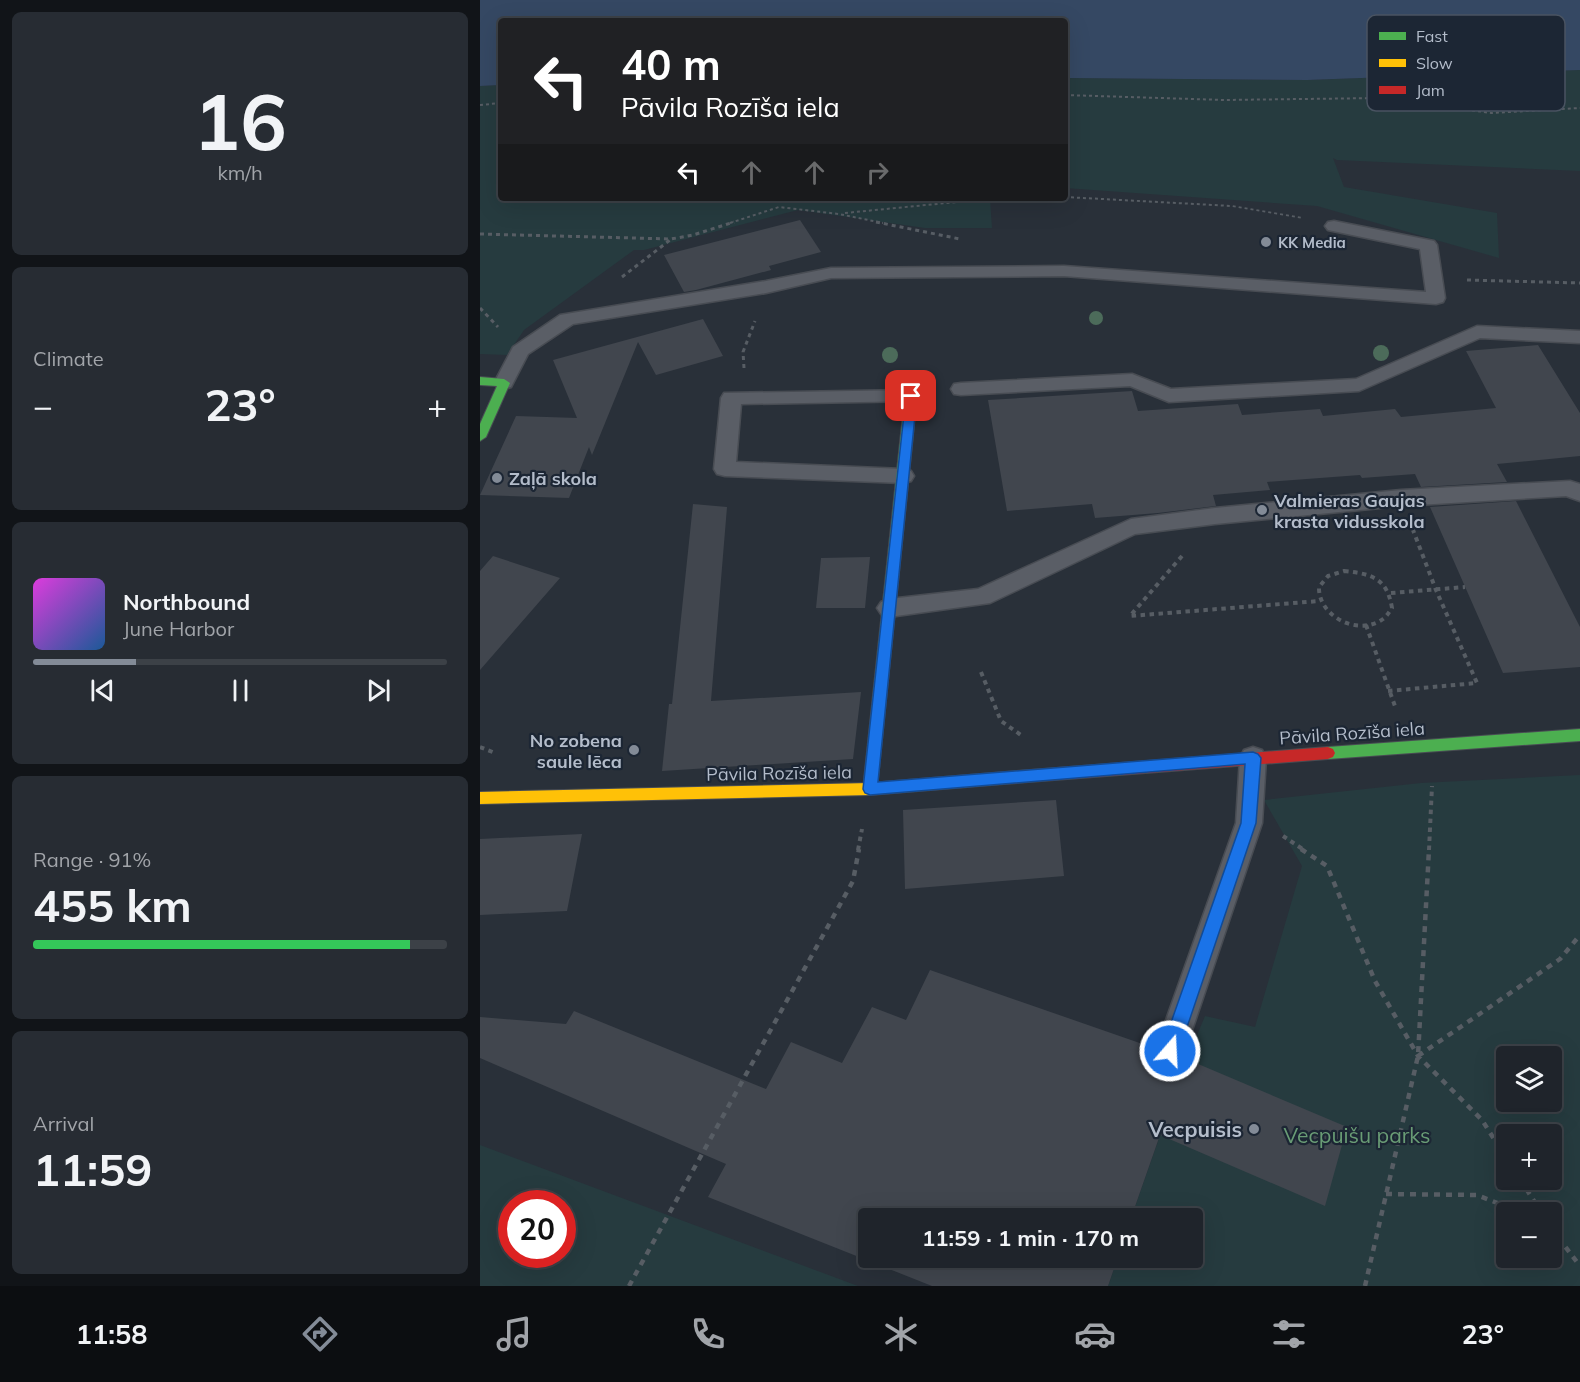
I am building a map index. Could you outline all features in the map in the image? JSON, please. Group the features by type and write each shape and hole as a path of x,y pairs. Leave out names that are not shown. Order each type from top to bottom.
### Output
{"street":[{"path":"480,381 504,383 480,437"},
{"path":"870,789 911,396"},
{"name":"Pāvila Rozīša iela","path":"480,798 870,789 1253,758 1580,735"}],"lane":[{"path":"504,383 520,351 567,319 776,285 831,273 1064,271 1436,298 1428,246 1334,226"},
{"path":"961,389 1132,380 1169,396 1359,385 1477,333 1580,337"},
{"path":"903,476 725,469 731,398 911,396"},
{"path":"889,608 982,597 1131,527 1215,516 1401,498 1576,490"},
{"path":"1170,1051 1249,823 1253,758"}],"path":[{"path":"1068,95 1224,100 1367,98"},
{"path":"480,105 498,102"},
{"path":"1565,109 1580,108"},
{"path":"1476,111 1491,113 1527,111"},
{"path":"1068,198 1232,206 1286,213 1334,226"},
{"path":"839,214 966,201"},
{"path":"480,234 671,239 693,235 779,207 839,214 968,241"},
{"path":"1433,279 1580,283"},
{"path":"743,352 757,315"},
{"path":"1388,691 1477,682 1436,590 1401,498"},
{"path":"1215,516 1130,616 1319,601"},
{"path":"1344,571 1363,572 1380,581 1391,593 1392,608 1383,619 1366,625 1347,623 1330,614 1319,601 1319,587 1328,576 1344,571"},
{"path":"1391,593 1465,587"},
{"path":"1366,625 1399,717"},
{"path":"981,672 1001,721 1029,741"},
{"path":"480,747 495,753"},
{"path":"1365,1286 1418,1056 1432,780"},
{"path":"630,1286 853,881 864,822"},
{"path":"1249,823 1278,833 1327,866 1375,981 1418,1056 1482,1120 1496,1142"},
{"path":"1418,1056 1560,959 1580,935"},
{"path":"1386,1194 1476,1195 1496,1203"},
{"path":"1562,1242 1580,1266"}],"green space":[{"path":"1580,70 1580,171 1333,158 1344,187 1497,213 1499,258 1317,206 1068,188 1068,78 1307,80 1367,78 1367,111 1565,111 1565,71"},
{"path":"498,85 498,201 990,201 992,228 925,228 798,210 644,250 634,250 524,330 507,355 480,354 480,86"},
{"name":"Vecpuišu parks","path":"1580,775 1580,1286 1108,1286 1114,1268 1203,1268 1203,1208 1135,1208 1187,1059 1205,1016 1255,1027 1302,866 1264,800 1421,783"},
{"path":"480,1145 858,1286 480,1286"}],"water":[{"path":"480,0 1580,0 1580,70 1565,71 1565,15 1367,15 1367,78 1307,80 1068,78 1068,18 498,18 498,85 480,86"}],"building":[{"path":"800,220 821,252 769,266 771,270 696,290 684,292 664,255"},
{"path":"703,319 723,356 656,375 638,342 592,455 589,447 569,498 480,495 516,416 577,418 553,360"},
{"path":"1538,345 1580,413 1580,456 1497,464 1507,482 1421,487 1415,474 1362,478 1360,475 1267,482 1270,490 1213,495 1216,506 1158,513 1095,518 1092,504 1007,511 988,400 1132,391 1138,411 1238,404 1242,415 1320,409 1323,416 1395,409 1401,417 1496,408 1466,351"},
{"path":"1516,501 1580,627 1580,667 1503,673 1430,507"},
{"path":"693,504 727,507 711,701 861,692 853,759 662,771 669,704 672,704"},
{"path":"493,556 560,578 480,670 480,571"},
{"path":"870,557 865,608 816,608 821,558"},
{"path":"1056,800 1064,876 905,889 903,810"},
{"path":"582,834 567,911 480,915 480,839"},
{"path":"930,970 1154,1048 1157,1062 1169,1068 1182,1063 1184,1058 1347,1127 1325,1206 1160,1135 1134,1208 858,1208 858,1257 708,1197 726,1164 480,1058 480,1017 566,1024 574,1011 766,1089 791,1042 842,1063 872,1007 906,1020"},
{"path":"887,1268 1114,1268 1108,1286 932,1286"}],"traffic: fast":[{"path":"480,381 504,383 480,437"},
{"path":"870,789 911,396"},
{"path":"1328,753 1580,735"}],"traffic: slow":[{"path":"480,798 870,789 1004,778"}],"traffic: jam":[{"path":"1004,778 1328,753"}],"place":[{"name":"KK Media","path":"1266,242"},
{"name":"Zaļā skola","path":"497,478"},
{"name":"Valmieras Gaujas krasta vidusskola","path":"1262,510"},
{"name":"No zobena saule lēca","path":"634,750"},
{"name":"Vecpuisis","path":"1254,1129"}],"route":[{"path":"911,396 870,789 1253,758 1249,823 1170,1051"}]}
